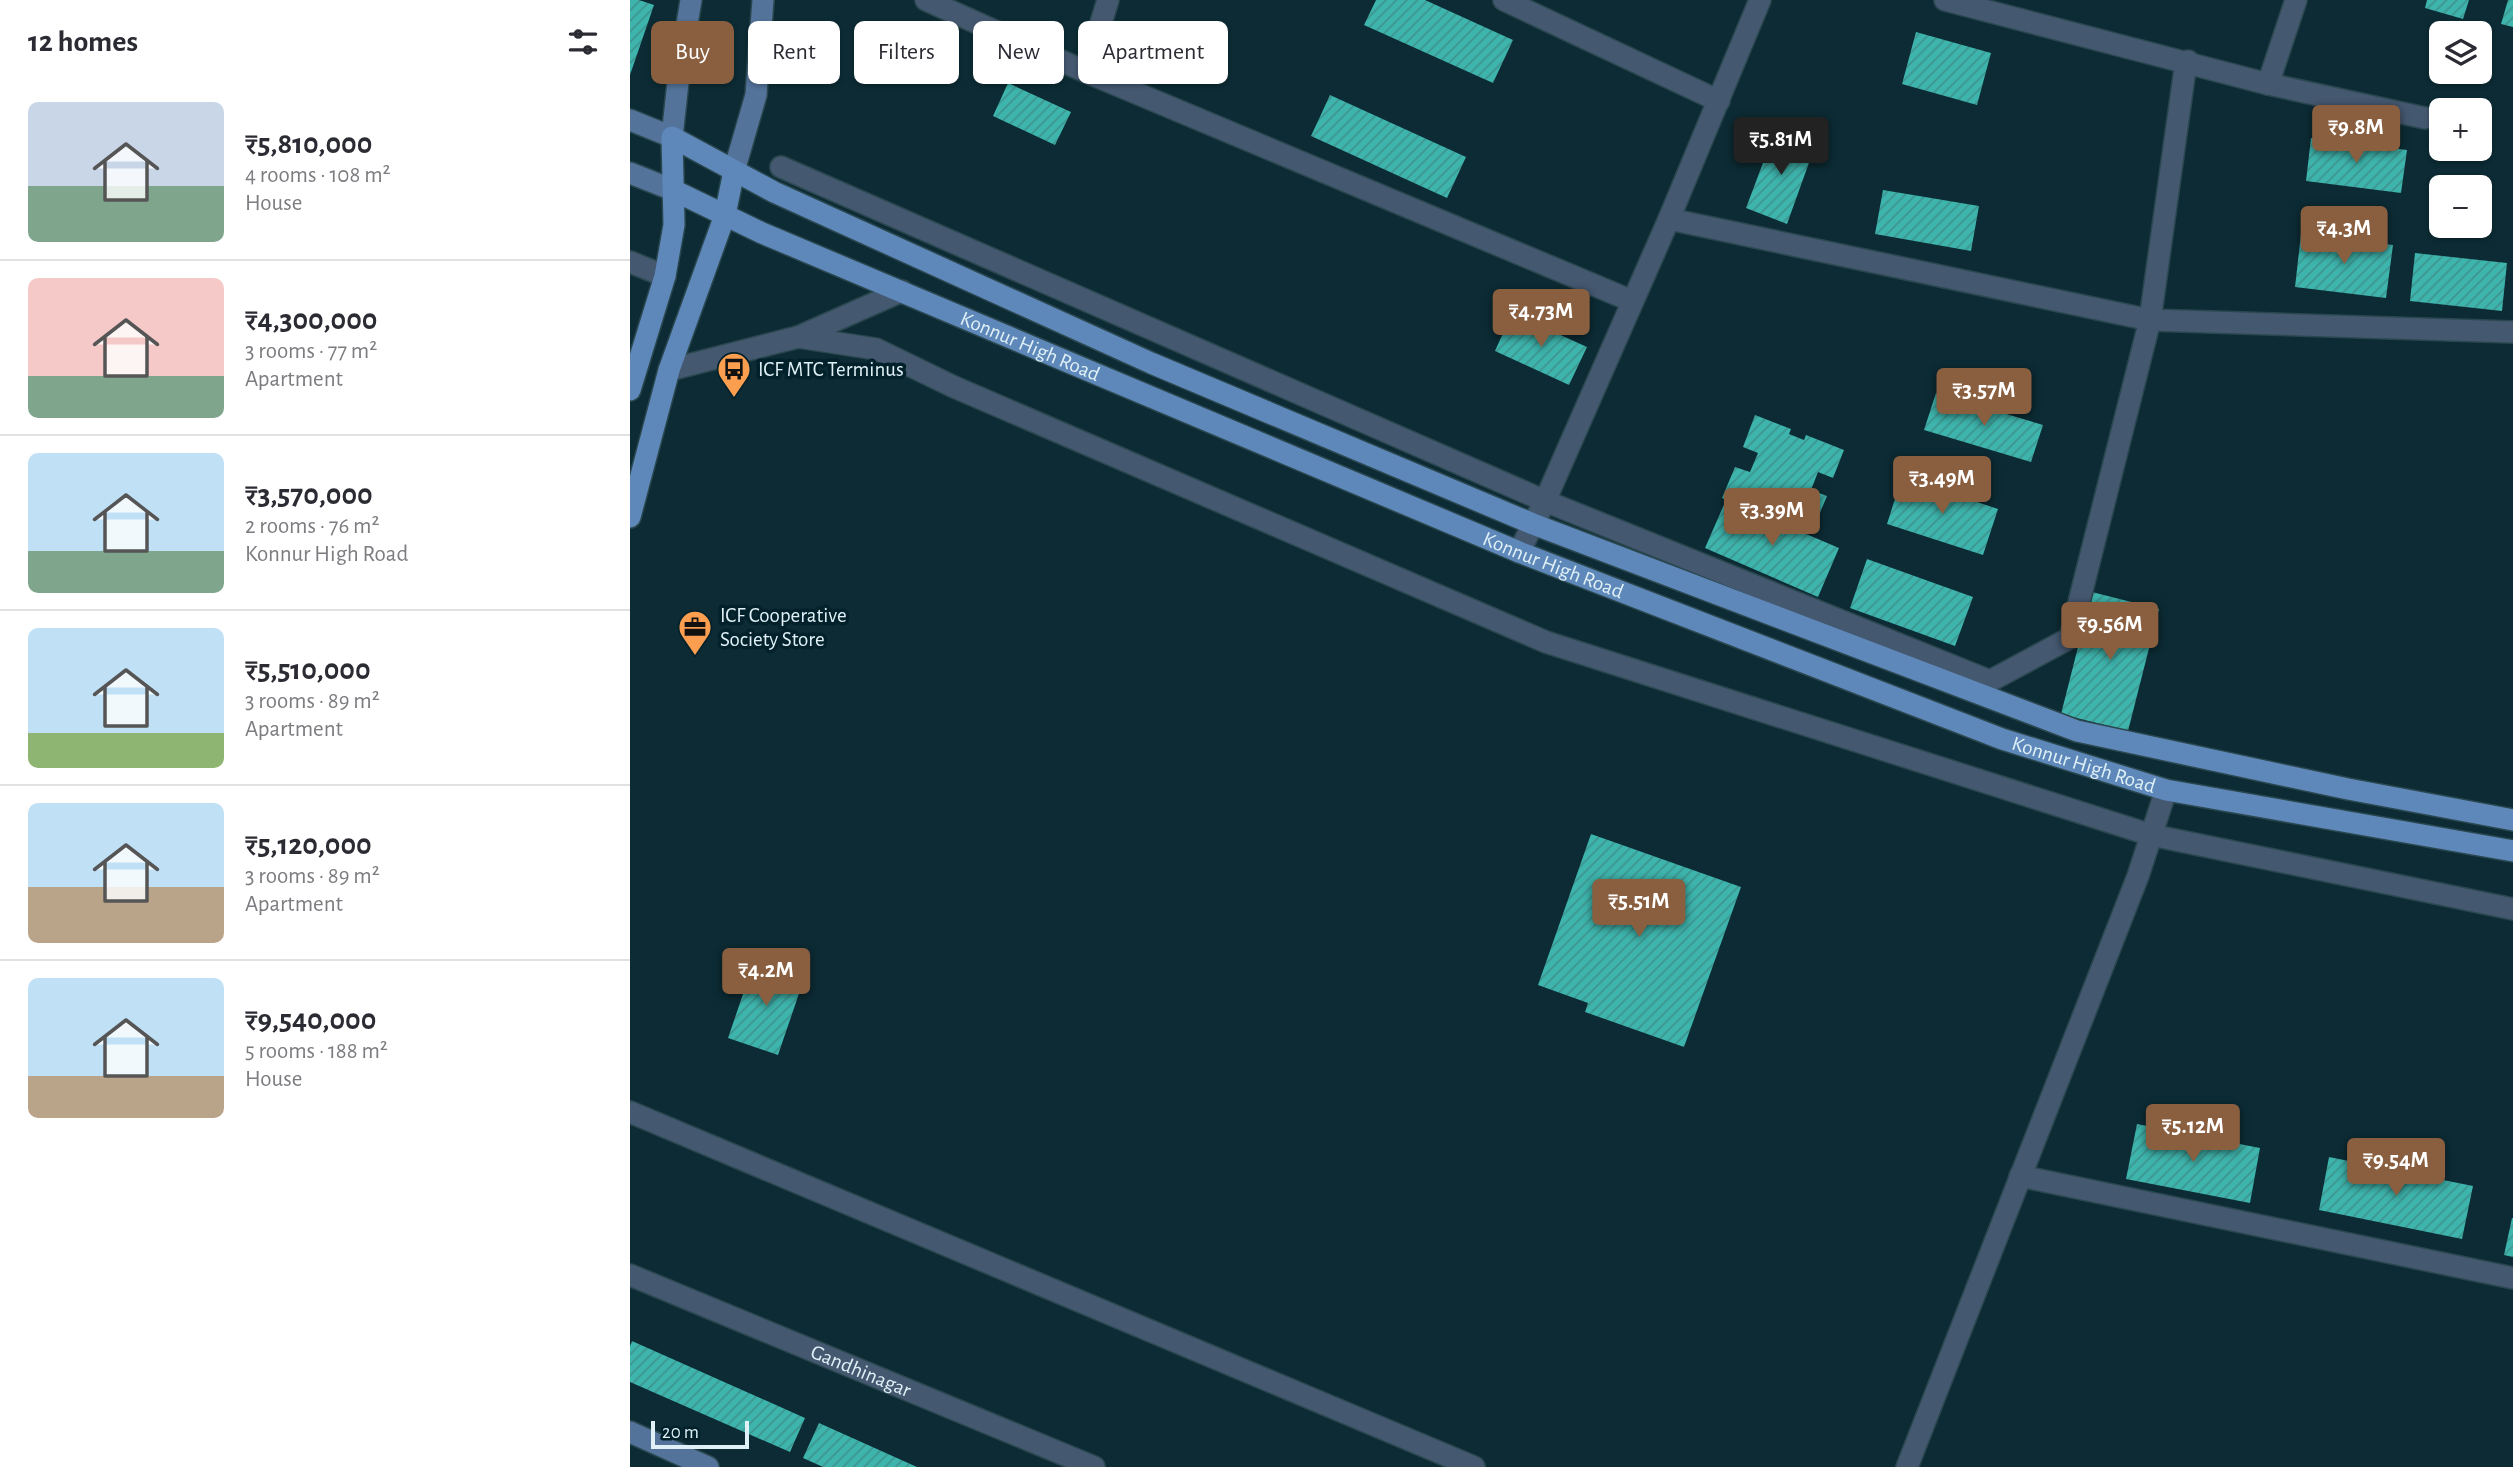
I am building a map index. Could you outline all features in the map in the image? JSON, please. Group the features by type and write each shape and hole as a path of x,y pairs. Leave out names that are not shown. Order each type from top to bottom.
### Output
{"main road":[{"path":"630,390 665,276 674,225 672,137 691,0"},
{"path":"630,517 668,370 725,215 734,171 756,95 763,0"},
{"path":"630,120 672,137 774,192 1151,363 1533,524 2077,731 2348,789 2513,820"},
{"name":"Konnur High Road","path":"630,173 673,190 762,233 1518,552 2003,739 2166,790 2513,851"},
{"path":"630,1432 708,1467"}],"street":[{"path":"926,0 1078,68"},
{"path":"1102,21 1108,0"},
{"path":"1504,0 1719,101"},
{"path":"1518,552 1545,501 1669,219 1760,0"},
{"path":"1945,0 2268,84 2425,118"},
{"path":"2268,84 2296,0"},
{"path":"781,167 1545,501 1990,681 2070,639 2150,320 2187,62"},
{"path":"1115,84 1632,301"},
{"path":"1669,219 2150,320 2513,332"},
{"path":"630,262 665,276"},
{"path":"668,370 798,337 902,291"},
{"path":"798,337 876,349 952,386 1546,642 2151,835 2513,909"},
{"path":"1907,1467 2138,876 2166,790"},
{"path":"630,1112 1474,1467"},
{"path":"2020,1176 2513,1278"},
{"name":"Gandhinagar","path":"630,1275 1094,1467"}],"building":[{"path":"630,0 654,5 630,75"},
{"path":"1376,0 1425,0 1513,40 1493,83 1364,25"},
{"path":"2427,0 2469,0 2463,19 2425,8"},
{"path":"2508,0 2513,0 2513,27 2501,24"},
{"path":"1916,32 1991,53 1977,105 1902,84"},
{"path":"1008,84 1071,112 1055,145 993,116"},
{"path":"1330,95 1466,157 1447,198 1311,136"},
{"path":"1775,131 1815,146 1787,224 1746,208"},
{"path":"2311,138 2407,150 2401,193 2306,181"},
{"path":"1883,190 1979,206 1971,251 1875,234"},
{"path":"2301,234 2393,245 2386,298 2295,287"},
{"path":"2415,253 2507,263 2502,311 2410,301"},
{"path":"1512,313 1587,347 1569,385 1495,351"},
{"path":"1936,393 2043,425 2031,462 1924,430"},
{"path":"1755,415 1791,429 1789,434 1804,440 1806,435 1844,450 1833,478 1818,472 1811,490 1827,496 1812,532 1788,523 1791,515 1780,510 1784,500 1767,494 1763,504 1754,501 1751,509 1722,498 1735,467 1750,472 1758,453 1743,447"},
{"path":"1902,477 1998,509 1983,555 1887,524"},
{"path":"1726,500 1839,548 1818,597 1705,548"},
{"path":"1867,559 1973,597 1955,646 1850,608"},
{"path":"2092,592 2159,609 2128,731 2061,714"},
{"path":"1591,834 1741,887 1684,1047 1585,1012 1588,1003 1538,985"},
{"path":"754,962 804,979 778,1055 728,1038"},
{"path":"2137,1124 2260,1148 2250,1203 2126,1179"},
{"path":"2329,1157 2473,1186 2462,1239 2319,1210"},
{"path":"2513,1218 2513,1257 2504,1255"},
{"path":"632,1341 805,1418 790,1452 630,1382"},
{"path":"819,1423 917,1467 823,1467 803,1458"}],"place":[{"name":"ICF MTC Terminus","path":"734,399"},
{"name":"ICF Cooperative Society Store","path":"695,657"}]}
